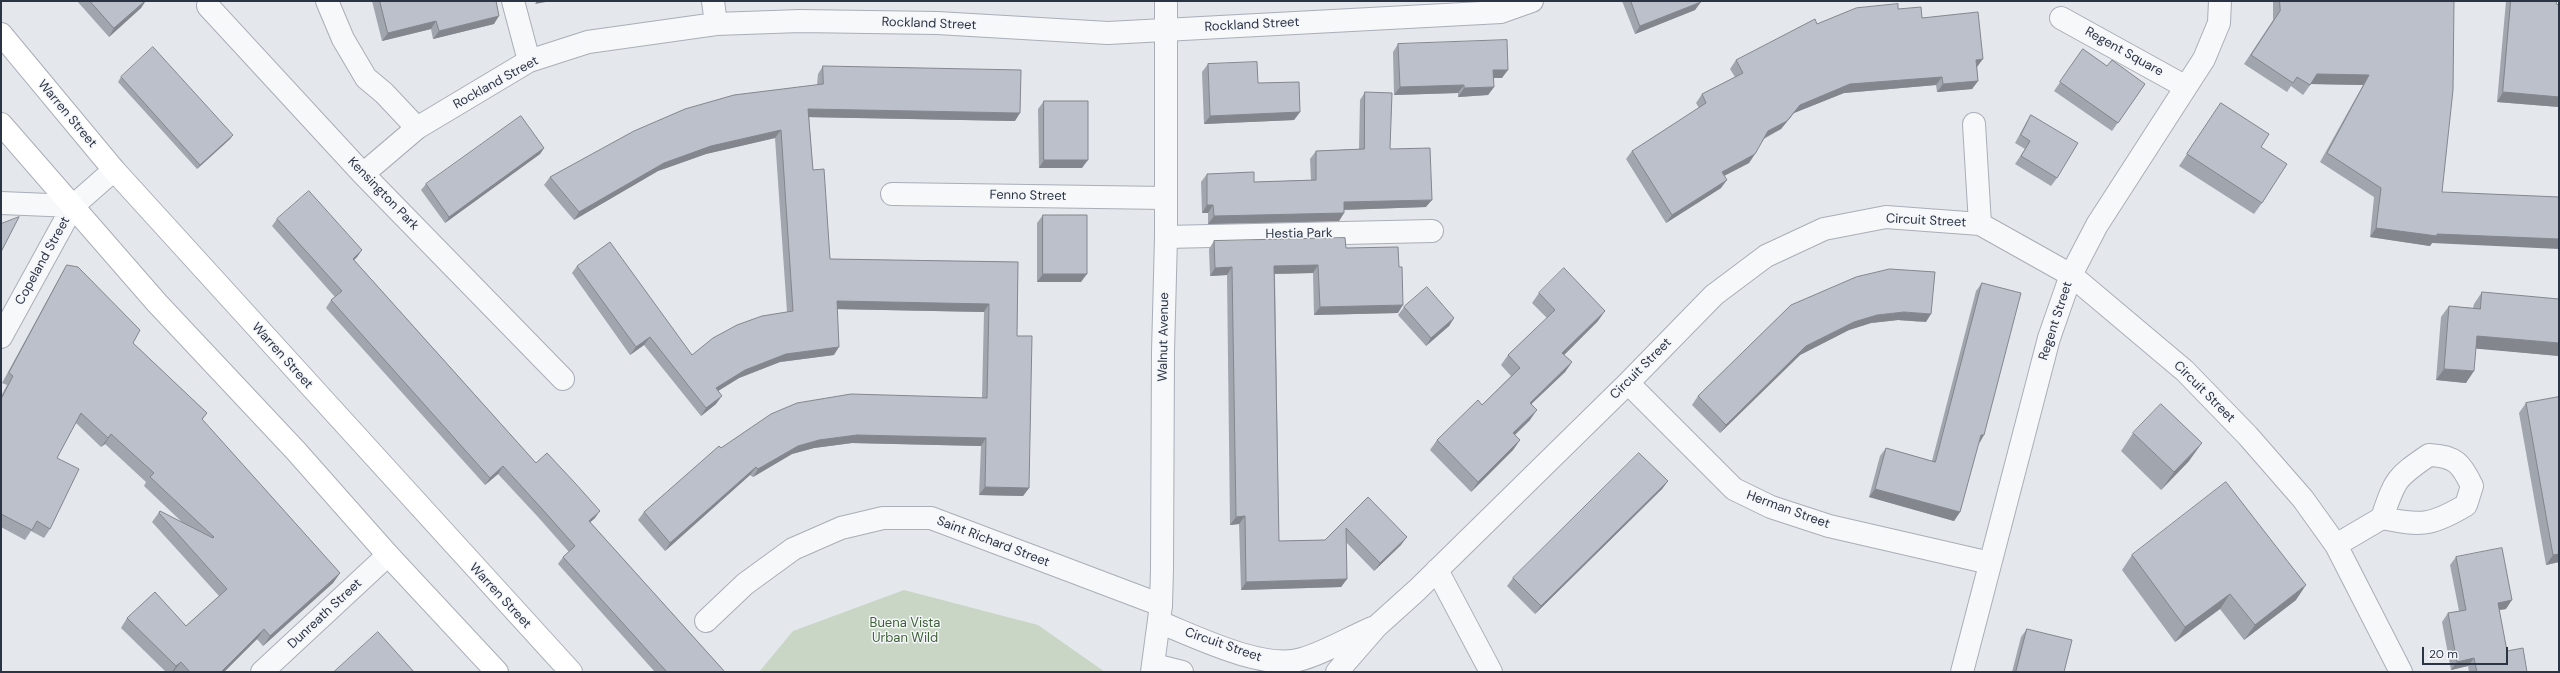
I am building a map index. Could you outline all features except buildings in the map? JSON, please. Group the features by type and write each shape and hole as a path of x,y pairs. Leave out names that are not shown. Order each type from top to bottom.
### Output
{"main road":[{"name":"Warren Street","path":"1,34 114,170 571,672"},
{"path":"1,124 157,303 296,451 388,555 497,672"}],"street":[{"path":"328,1 343,39 366,78 384,93 417,128"},
{"path":"513,1 529,61"},
{"path":"713,1 716,24"},
{"name":"Walnut Avenue","path":"1153,668 1160,613 1166,237 1166,1"},
{"name":"Rockland Street","path":"363,174 417,128 529,61 588,42 716,24 861,22 936,23 1108,33 1501,12 1532,1"},
{"name":"Regent Street","path":"1962,672 2049,338 2072,275 2097,225 2204,59 2219,23 2220,1"},
{"name":"Kensington Park","path":"208,6 363,174 563,379"},
{"name":"Regent Square","path":"2061,18 2186,87"},
{"path":"1974,124 1980,224"},
{"name":"Copeland Street","path":"1,337 74,206 114,170"},
{"name":"Fenno Street","path":"892,194 1165,198"},
{"path":"1,203 74,206"},
{"name":"Circuit Street","path":"1337,672 1377,626 1437,570 1628,383 1714,295 1766,256 1816,233 1886,217 1980,224 2072,275 2185,371 2248,436 2303,499 2336,545 2401,672"},
{"name":"Hestia Park","path":"1166,237 1432,231"},
{"name":"Herman Street","path":"1628,383 1734,490 1771,507 1829,526 1990,563"},
{"name":"Saint Richard Street","path":"706,621 745,584 793,549 841,528 883,518 931,518 1160,613"},
{"path":"2336,545 2382,518"},
{"name":"Dunreath Street","path":"262,672 388,555"},
{"path":"1437,570 1491,672"},
{"name":"Circuit Street","path":"1160,613 1232,651 1269,660 1301,660 1377,626"},
{"name":"Circuit Street","path":"1309,672 1377,626"},
{"path":"1153,668 1182,672"}],"green space":[{"name":"Buena Vista Urban Wild","path":"904,590 1038,625 1105,672 759,672 793,631"}]}
